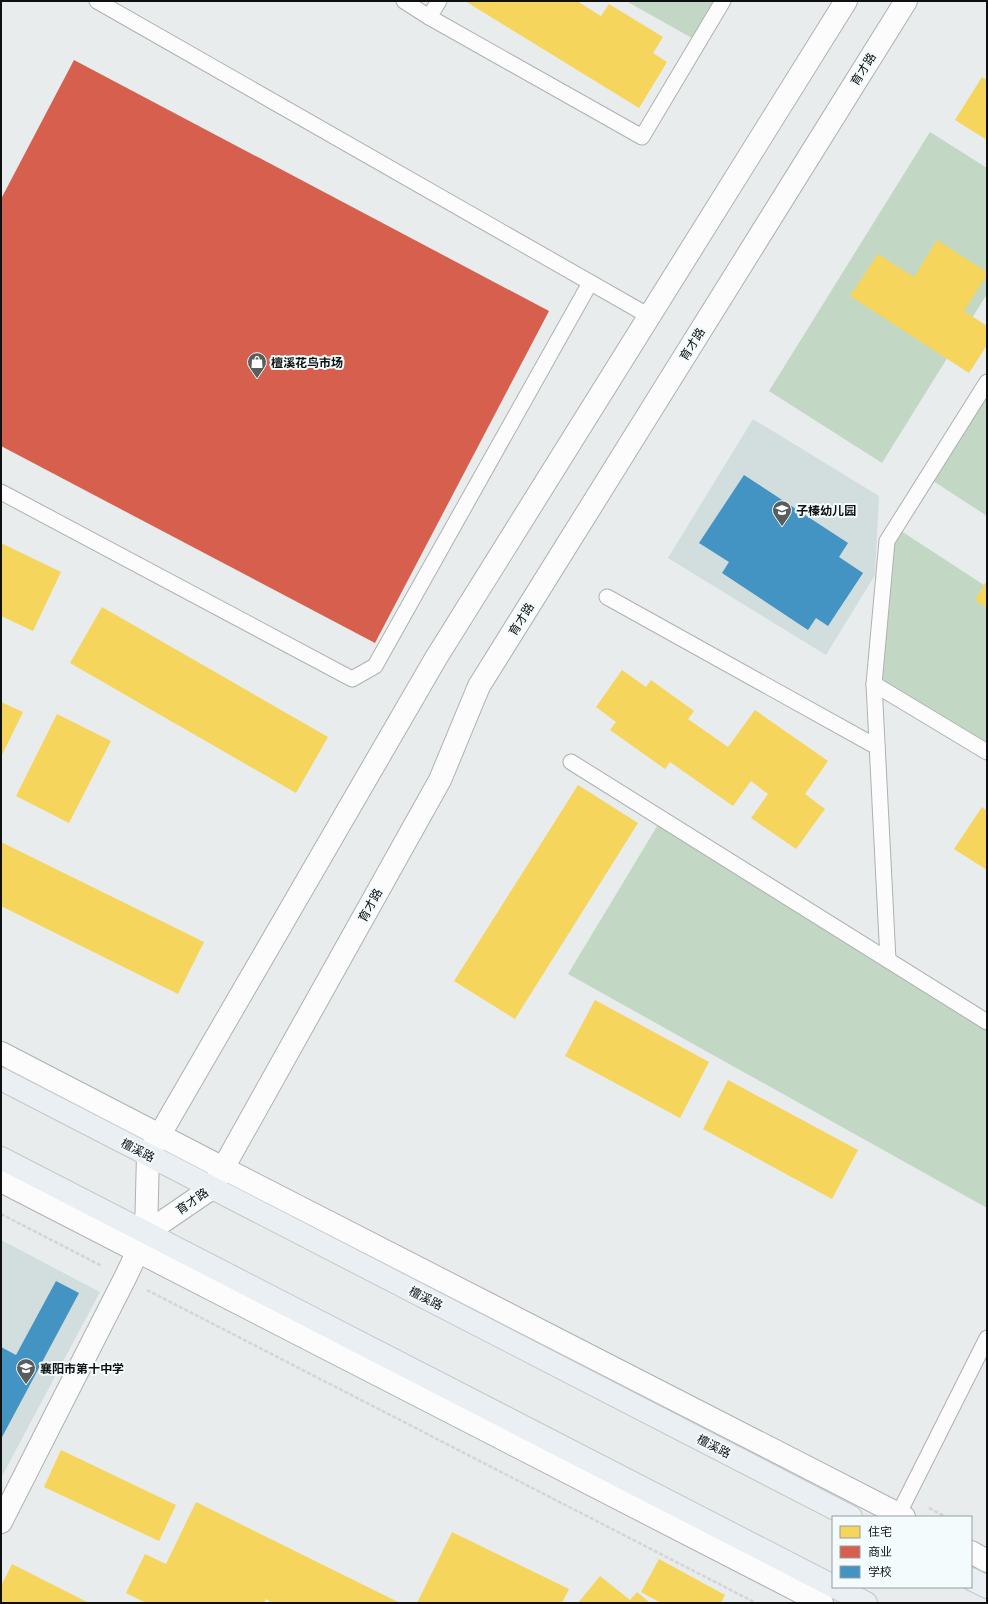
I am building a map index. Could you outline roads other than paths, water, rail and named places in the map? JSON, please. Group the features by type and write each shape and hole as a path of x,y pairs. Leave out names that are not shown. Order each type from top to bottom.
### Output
{"main road":[{"name":"檀溪路","path":"1,1079 849,1516"},
{"path":"1,1158 142,1242 832,1586"},
{"path":"972,1580 987,1587"},
{"path":"836,1588 866,1603"}],"street":[{"path":"1,1522 142,1242 148,1155 159,1135 436,658 846,1"},
{"name":"育才路","path":"142,1242 212,1188 440,780 479,686 906,1"},
{"path":"1,1053 900,1516"},
{"path":"1,1181 142,1242 822,1603"},
{"path":"972,1552 987,1560"}],"lane":[{"path":"97,1 649,316"},
{"path":"404,1 429,17 642,137 723,1"},
{"path":"429,17 439,1"},
{"path":"1,492 352,679 375,666 590,283"},
{"path":"888,960 874,684 887,541 986,384"},
{"path":"607,597 877,747"},
{"path":"874,684 987,752"},
{"path":"571,762 987,1022"},
{"path":"900,1516 987,1338"}],"place":[{"name":"檀溪花鸟市场","path":"257,379"},
{"name":"子榛幼儿园","path":"782,527"},
{"name":"襄阳市第十中学","path":"26,1385"}]}
